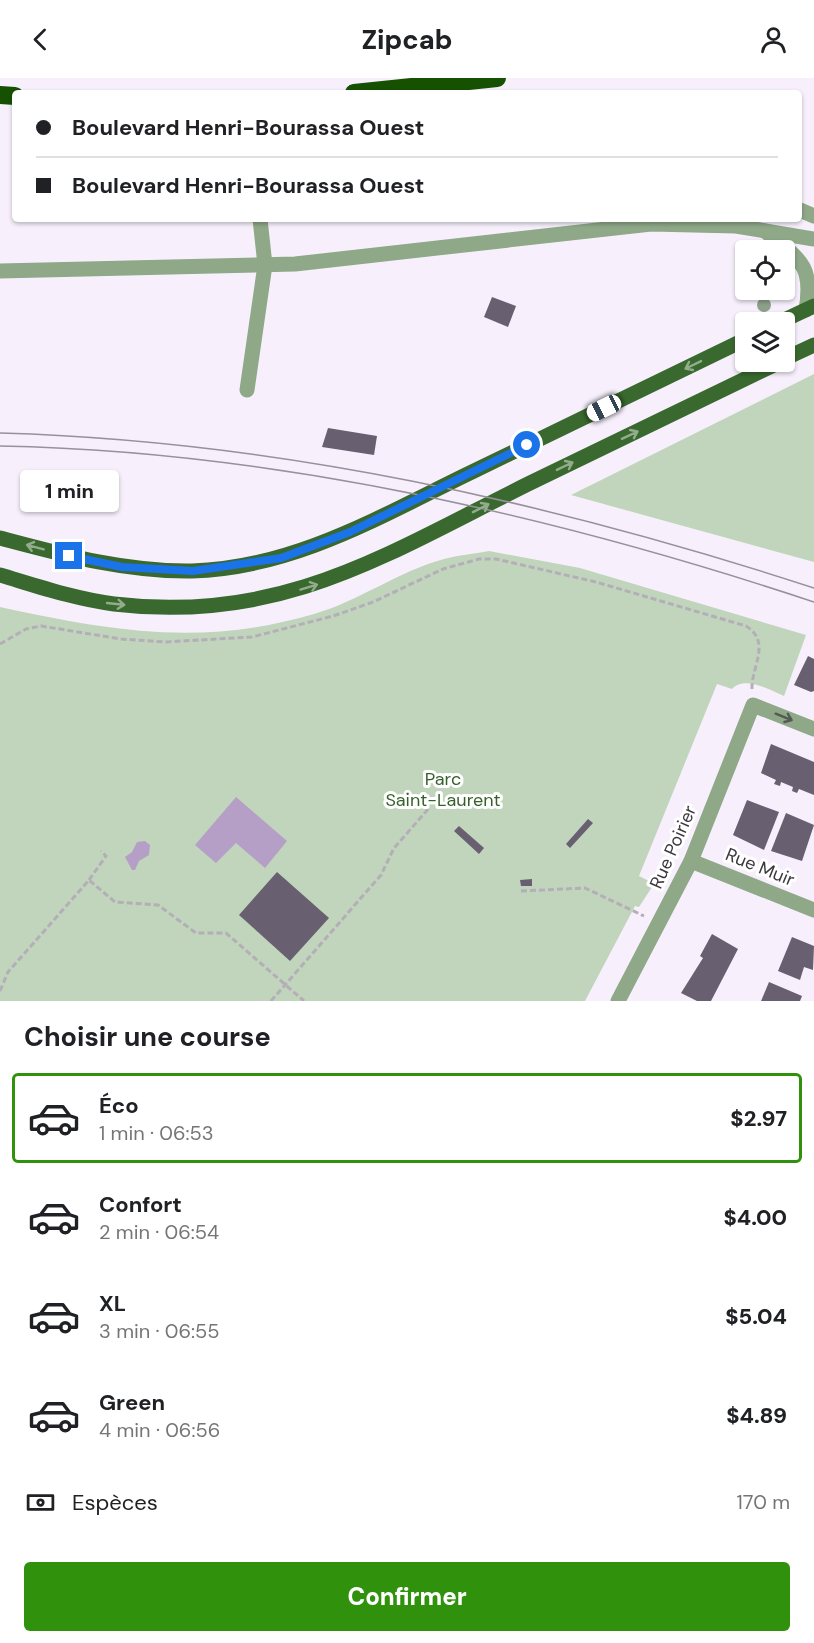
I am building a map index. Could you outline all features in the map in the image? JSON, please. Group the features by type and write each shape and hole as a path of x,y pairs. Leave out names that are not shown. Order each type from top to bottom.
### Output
{"highway":[{"path":"383,90 497,78"}],"main road":[{"path":"795,315 810,308"},
{"path":"0,538 96,562 147,570 214,569 281,558 350,532 735,344"},
{"path":"795,354 814,345"},
{"path":"0,575 78,597 114,604 195,607 271,598 367,565 760,372"}],"street":[{"path":"247,390 265,265 260,222"},
{"path":"651,224 657,222"},
{"path":"0,272 295,264 606,224 736,226 814,239"},
{"path":"763,229 798,259 810,275 810,308"},
{"path":"753,705 814,729"},
{"name":"Rue Poirier","path":"618,1001 691,861 753,705"},
{"name":"Rue Muir","path":"691,861 814,910"}],"path":[{"path":"0,644 26,629 41,626 121,639 165,642 252,637 333,616 463,562 496,560 596,582 746,626 757,638 760,655 752,680 753,705"},
{"path":"271,1001 381,875 394,848 430,807"},
{"path":"0,992 8,972 89,880 106,856 101,851"},
{"path":"89,880 115,903 159,905 196,933 226,933 304,1001"},
{"path":"521,891 585,888 658,923"}],"green space":[{"path":"814,374 814,562 571,495"},
{"name":"Parc Saint-Laurent","path":"489,551 580,568 806,635 784,696 750,683 737,685 732,689 717,684 639,876 651,882 652,887 639,907 635,906 585,1001 0,1001 0,607 80,623 157,632 195,633 233,630 273,624 314,614 347,602 427,564"}],"shaded area":[{"path":"236,797 287,841 265,868 236,843 216,863 195,845"},
{"path":"145,841 150,845 149,855 139,861 135,870 132,870 125,857 132,852 137,842"}],"building":[{"path":"492,297 516,306 508,327 484,317"},
{"path":"328,428 377,436 374,455 322,447"},
{"path":"808,656 814,659 814,691 811,692 794,685"},
{"path":"771,744 814,762 814,795 799,789 797,793 792,791 793,787 781,782 780,786 774,784 776,780 761,773"},
{"path":"747,800 779,812 764,850 733,835"},
{"path":"786,813 814,825 802,861 771,851"},
{"path":"588,819 593,823 570,848 566,844"},
{"path":"459,826 484,848 479,854 454,831"},
{"path":"277,872 329,918 290,961 239,915"},
{"path":"532,879 532,886 521,886 520,880"},
{"path":"712,934 738,949 711,1001 697,1001 681,993 703,958 700,956"},
{"path":"792,937 814,946 813,970 804,967 800,980 778,971"},
{"path":"769,982 802,996 800,1001 761,1001"}],"tram line":[{"path":"0,433 104,438 208,448 413,481 514,503 615,529 814,588"},
{"path":"0,446 103,451 206,460 310,475 413,494 515,516 616,542 814,602"}],"route":[{"path":"69,556 122,567 193,571 281,558 350,532 527,445"}]}
